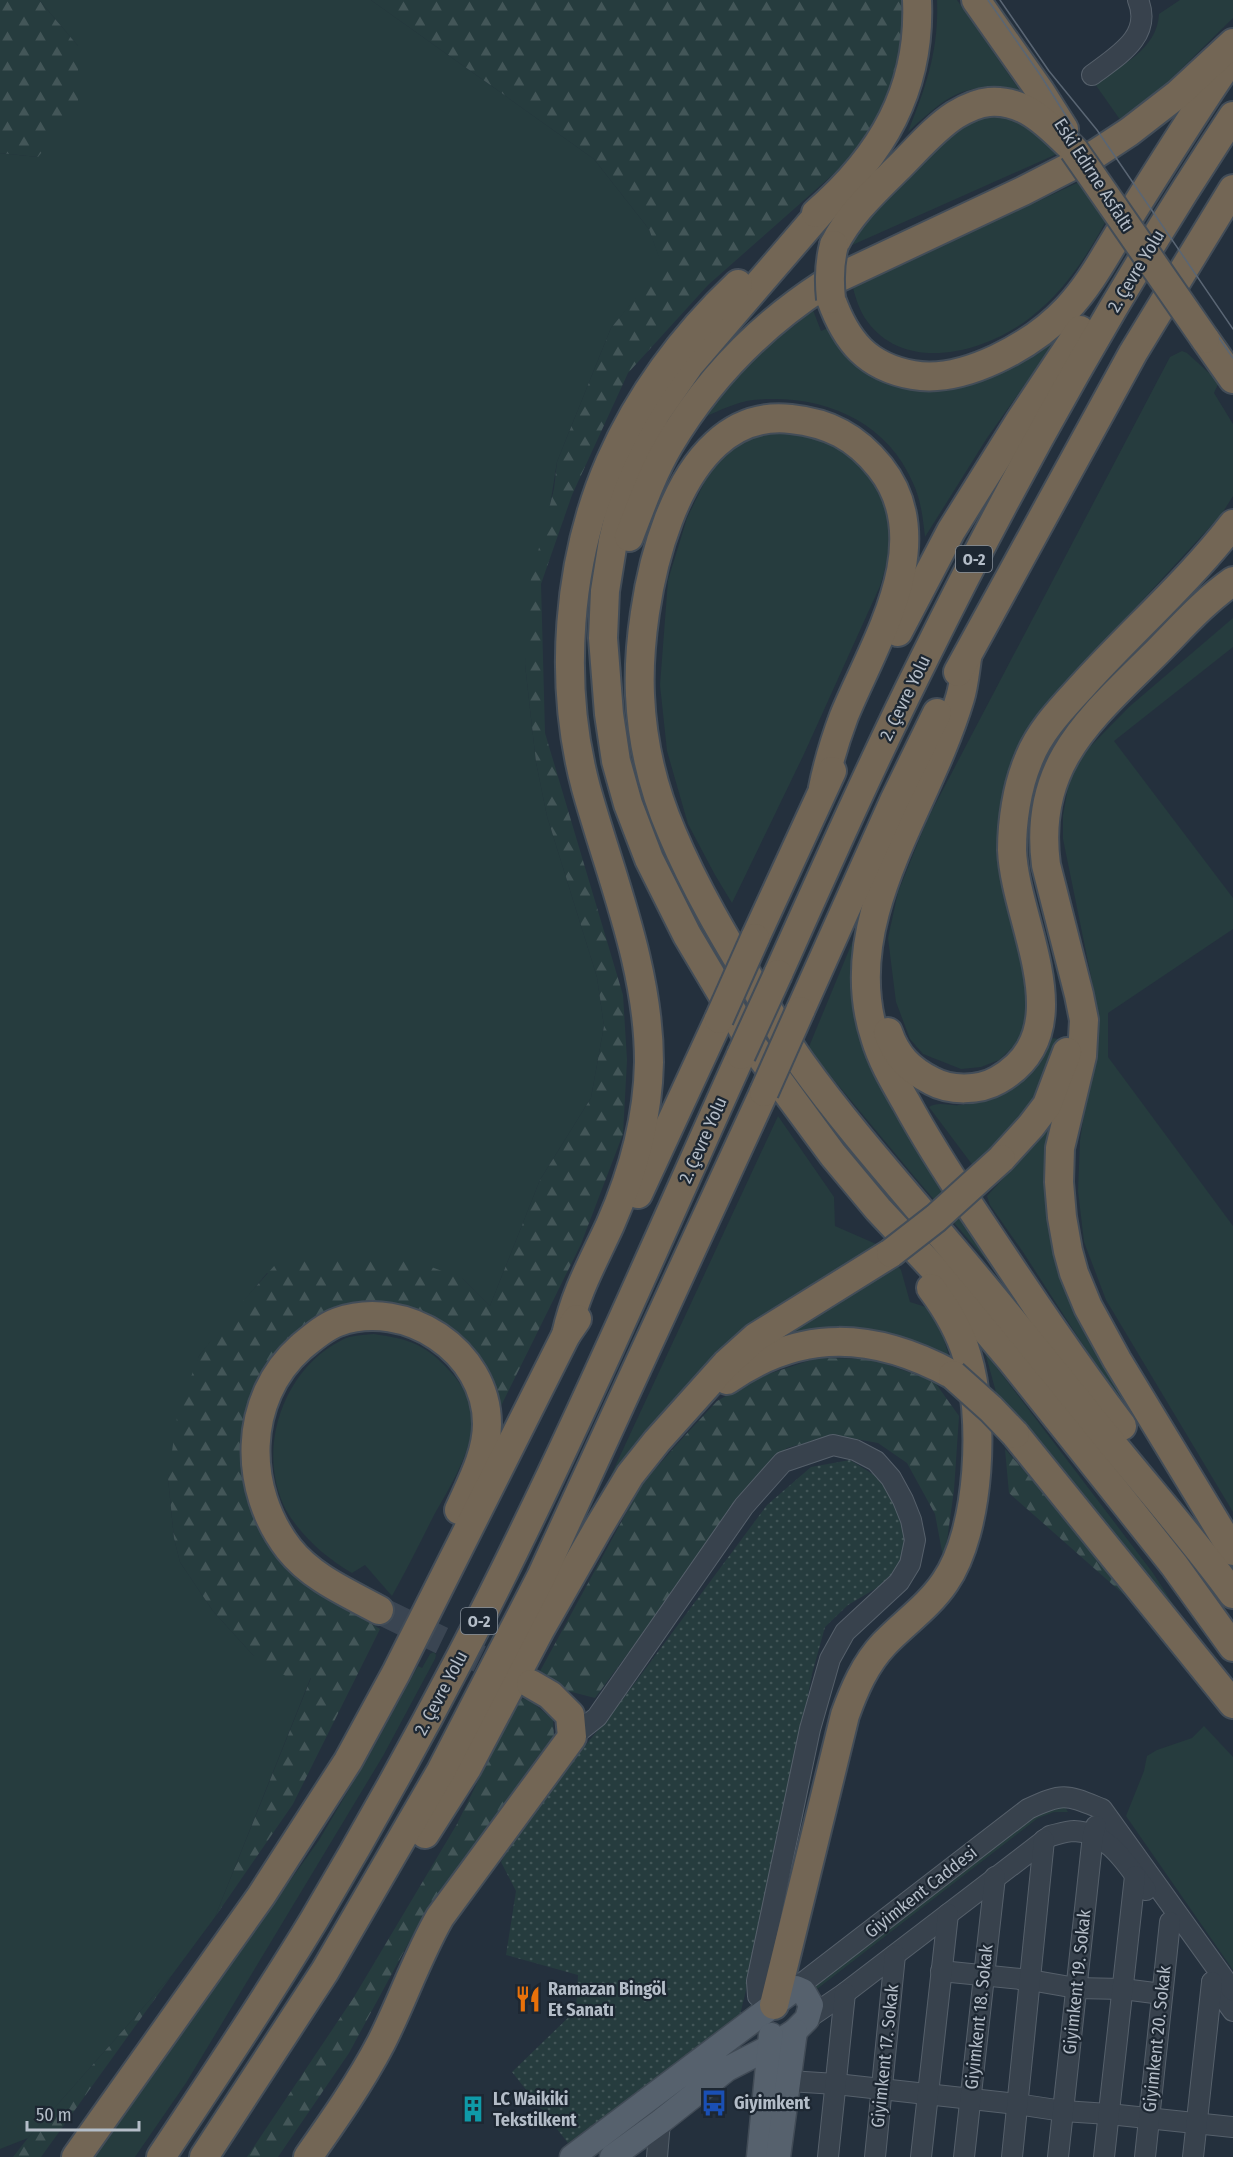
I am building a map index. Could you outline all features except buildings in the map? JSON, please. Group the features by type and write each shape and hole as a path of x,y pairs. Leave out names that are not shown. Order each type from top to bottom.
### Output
{"highway":[{"path":"566,1335 578,1291 609,1227 629,1175 644,1123 649,1060 642,979 578,752 570,670 572,618 579,562 610,463 627,428 665,365 721,299 859,172 881,141 897,113 909,80 915,56 917,0"},
{"name":"Eski Edirne Asfaltı","path":"976,0 1040,91 1074,150 1233,379"},
{"path":"607,675 621,569 629,539 651,481 669,446 691,412 723,371 744,349 799,301 823,285 1097,153 1129,132 1178,94 1233,43"},
{"path":"1074,150 1042,119 1021,107 989,102 970,107 953,116 921,144 858,209 843,228 834,245 830,272 831,299 839,321 863,354 898,373 919,376 950,374 981,366 1029,341 1048,328 1088,283 1233,55"},
{"name":"2. Çevre Yolu","path":"160,2157 237,2043 313,1922 371,1822 461,1656 587,1396 865,781 975,558 1094,342 1233,116"},
{"path":"75,2157 261,1896 365,1731 566,1335 593,1290 823,788 913,602 951,531 1134,244 1173,192 1203,162"},
{"name":"2. Çevre Yolu","path":"204,2157 268,2061 379,1880 441,1771 541,1577 764,1092 894,801 951,683 967,658 1133,353 1233,189"},
{"path":"831,200 690,364 656,413 638,451 620,510 605,591 603,638 614,750 628,804 649,859 670,903 752,1043 833,1155 1012,1361 1174,1565 1233,1647"},
{"path":"823,788 830,755 840,727 900,582 904,560 903,520 898,500 888,477 871,456 851,439 830,426 806,421 782,418 758,421 731,432 697,465 683,488 669,520 648,589 641,635 640,699 645,750 670,829 720,931 798,1059 837,1111 1038,1351 1227,1586"},
{"path":"870,945 883,1020 900,1058 916,1073 937,1084 956,1088 993,1083 1012,1072 1029,1052 1039,1030 1042,1014 1038,979 1012,850 1014,817 1028,760 1045,731 1062,709 1201,562 1233,524"},
{"path":"1233,581 1208,599 1100,709 1073,742 1056,772 1048,794 1044,846 1046,865 1073,969 1083,1020 1082,1056 1060,1148 1059,1182 1068,1251 1088,1307 1117,1360 1233,1551"},
{"path":"967,658 961,697 884,882 874,915 865,972 865,992 874,1037 891,1076 950,1177 1055,1334 1164,1483 1227,1586"},
{"path":"379,1880 406,1856 441,1811 541,1628 630,1475 679,1415 726,1364 756,1337 891,1253 936,1218 1001,1159 1047,1105 1068,1052 1073,969"},
{"path":"785,1997 845,1715 855,1688 882,1645 944,1583 957,1563 969,1521 978,1422 967,1356 957,1330 939,1298 906,1255 878,1209"},
{"path":"379,1610 331,1584 308,1568 290,1550 269,1519 258,1486 255,1460 255,1441 261,1408 268,1391 288,1358 314,1335 338,1322 366,1317 390,1317 411,1322 431,1331 450,1345 470,1366 483,1392 487,1427 482,1455 441,1553 428,1609"},
{"path":"679,1415 748,1366 777,1353 806,1344 834,1342 890,1348 924,1360 953,1375 991,1408 1015,1434 1233,1704"},
{"path":"308,2157 372,2060 429,1937 441,1917 572,1737 570,1715 550,1695 531,1684"}],"main road":[{"path":"759,2157 770,2047 785,1997 803,1991 811,2005 801,2025 789,2081 778,2157"},
{"name":"Giyimkent Caddesi","path":"572,2157 785,1997"},
{"name":"Giyimkent Caddesi","path":"612,2157 727,2069 770,2047 801,2025"}],"street":[{"path":"1092,75 1127,48 1138,35 1142,19 1142,8 1138,0"},
{"path":"572,1737 597,1717 744,1506 783,1462 833,1445 855,1450 876,1461 891,1478 911,1520 915,1540 914,1552 899,1582 845,1632 830,1659 810,1730 757,1982 758,1996 785,1997"},
{"name":"Giyimkent Caddesi","path":"785,1997 1028,1809 1051,1798 1073,1797 1102,1809"},
{"path":"1102,1809 1233,1991"},
{"name":"Giyimkent 19. Sokak","path":"1058,2157 1093,1835 1102,1809"},
{"name":"Giyimkent Caddesi","path":"801,2025 1050,1836 1073,1831 1093,1835"},
{"path":"1093,1835 1115,1849 1233,2011"},
{"path":"1012,2157 1044,1840"},
{"path":"1104,2157 1136,1876"},
{"name":"Giyimkent 18. Sokak","path":"964,2157 995,1877"},
{"path":"921,2157 948,1914"},
{"name":"Giyimkent 20. Sokak","path":"1145,2157 1170,1922"},
{"name":"Giyimkent 17. Sokak","path":"874,2157 883,2089 895,1955"},
{"path":"941,1971 1030,1980 1076,1988 1123,1989 1162,1994"},
{"path":"1194,2157 1212,1982"},
{"path":"828,2157 845,1992"},
{"path":"789,2081 836,2084 970,2098 1063,2111 1233,2127"},
{"path":"657,2157 660,2122"}],"green space":[{"path":"0,0 39,0 78,46 78,108 38,157 0,153"},
{"path":"39,0 371,0 594,159 649,229 663,267 611,328 557,462 525,664 536,762 547,816 597,977 604,1026 591,1098 540,1180 490,1306 463,1279 267,1273 199,1356 168,1478 174,1538 180,1562 213,1611 253,1655 311,1677 215,1917 172,1975 28,2138 0,2149 0,153 38,157 78,46"},
{"path":"371,0 905,0 907,10 898,74 864,147 708,285 628,373 572,495 541,584 545,733 623,995 627,1060 623,1134 581,1244 500,1408 484,1363 468,1342 450,1328 411,1307 370,1303 332,1310 303,1326 276,1355 242,1465 247,1499 258,1528 277,1557 303,1582 380,1629 293,1804 215,1917 311,1678 287,1677 253,1655 213,1611 180,1562 174,1538 168,1478 178,1411 199,1356 275,1265 314,1258 358,1256 413,1260 463,1279 490,1306 540,1180 591,1098 604,1026 597,977 547,816 536,762 525,664 530,583 554,489 557,462 611,328 662,266 649,229 594,159"},
{"path":"937,0 957,0 1020,91 984,88 958,94 946,100 908,132 930,68 936,36"},
{"path":"1180,0 1233,0 1233,18 1170,80 1121,121 1095,84 1145,47 1157,27 1159,14"},
{"path":"986,112 1026,120 1059,153 850,246 858,230 965,120"},
{"path":"1079,182 1106,221 1082,261 1064,285 1043,307 1013,329 970,348 924,353 903,348 883,338 867,321 858,305 853,288"},
{"path":"813,310 821,331 828,328 841,351 872,376 894,386 920,390 1051,337 1055,342 987,438 925,537 918,496 901,461 886,442 868,427 848,415 826,406 778,399 753,400 705,417 730,383 761,352"},
{"path":"1182,351 1219,382 1214,393 1233,424 1233,496 1221,515 1055,695 1026,737 1023,953 1028,1001 1025,1026 1014,1046 999,1060 981,1067 961,1069 923,1054 910,1039 896,1002 888,938 898,892 927,820 1170,357"},
{"path":"787,431 837,447 864,472 881,499 886,513 888,556 880,586 804,754 732,903 688,824 667,751 660,685 668,580 687,518 705,481 718,462 736,446 760,435"},
{"path":"1233,618 1233,647 1114,741 1233,898 1233,929 1108,1013 1108,1057 1233,1226 1233,1512 1106,1300 1084,1242 1078,1191 1080,1140 1091,1070 1096,1001 1063,839 1063,815 1069,782 1083,754 1129,707"},
{"path":"854,938 853,965 996,1265 993,1268 808,1049"},
{"path":"1051,1038 1059,1039 1053,1059 1029,1109 974,1167 929,1107 940,1104 972,1104 1007,1092 1027,1078 1035,1069"},
{"path":"778,1116 834,1197 835,1226 883,1247 609,1487 606,1486"},
{"path":"1057,1120 1047,1164 1150,1433 1101,1373 990,1205 987,1196"},
{"path":"898,1266 910,1302 929,1308 939,1322 950,1360 916,1343 856,1331 776,1340"},
{"path":"374,1334 413,1343 429,1352 451,1373 464,1390 472,1418 469,1444 464,1457 392,1596 365,1565 352,1573 324,1553 307,1537 286,1510 277,1487 273,1462 280,1413 290,1391 304,1370 321,1353 342,1340 353,1336"},
{"path":"985,1352 1153,1573 1184,1621 997,1396"},
{"path":"817,1358 871,1359 934,1381 959,1416 954,1490 944,1562 935,1514 907,1463 878,1443 834,1435 787,1448 760,1474 595,1698 568,1691 539,1673 642,1484 679,1442 717,1401 760,1377"},
{"path":"1005,1449 1165,1631 1009,1493"},
{"path":"850,1460 879,1478 905,1525 903,1558 885,1583 848,1605 825,1627 812,1674 775,1871 739,2019 568,2143 512,2072 576,2010 578,1975 506,1955 516,1891 501,1862 524,1821 623,1699 767,1505 811,1467"},
{"path":"434,1652 435,1659 383,1756 186,2083 135,2157 93,2157 319,1840 418,1666 422,1668 430,1654"},
{"path":"521,1698 531,1701 553,1720 554,1736 422,1918 349,2053 278,2157 247,2157 354,1997 457,1824 515,1705"},
{"path":"1204,1726 1233,1757 1233,1970 1126,1816 1144,1771 1147,1756 1157,1750 1192,1738"},
{"path":"1062,1802 1068,1812 1054,1812 1038,1818 817,1989 812,1984 1036,1811"},
{"path":"172,1975 41,2157 13,2157 28,2138"}],"tunnel":[{"path":"379,1610 515,1676"}],"tram line":[{"path":"988,0 1041,76 1083,143 1233,358"},
{"path":"1000,0 1049,71 1097,130 1233,329"}],"place":[{"name":"Ramazan Bingöl Et Sanatı","path":"528,1999"},
{"name":"Giyimkent","path":"714,2103"},
{"name":"LC Waikiki Tekstilkent","path":"473,2109"}]}
